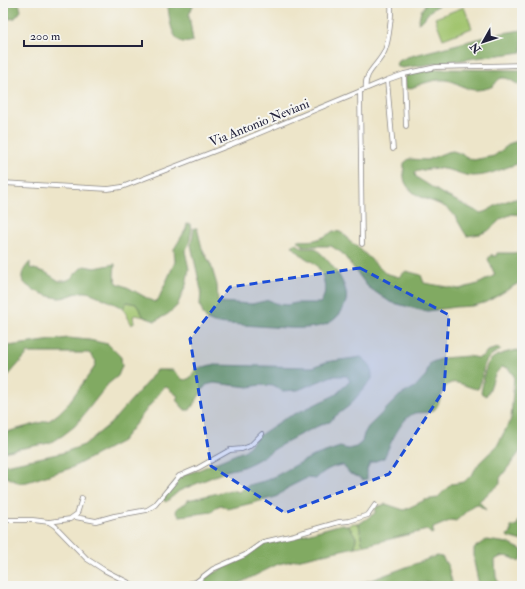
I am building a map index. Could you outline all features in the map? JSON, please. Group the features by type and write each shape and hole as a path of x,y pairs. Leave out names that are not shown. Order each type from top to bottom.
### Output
{"street":[{"path":"366,89 365,80 386,50 392,11 391,3"},
{"name":"Via Antonio Neviani","path":"3,183 108,189 127,186 404,74 436,67 522,65"},
{"path":"404,74 406,126"},
{"path":"387,80 393,149"},
{"path":"360,91 363,201 362,244"},
{"path":"3,520 33,520 50,522 75,517 96,521 147,510 155,505 179,476 198,468 230,450 242,449 250,446 262,434"},
{"path":"75,517 81,505 82,498"},
{"path":"179,586 196,582 213,569 245,555 263,542 368,515 375,506"},
{"path":"50,522 87,559 104,570 135,586"}],"highlighted area":[{"path":"360,268 449,315 444,390 389,474 285,513 211,466 190,339 230,287"}],"green space":[{"path":"3,3 19,3 21,11 15,18 10,19 3,15"},
{"path":"171,3 194,3 189,15 193,41 181,41 176,38 173,33 168,7"},
{"path":"426,3 442,3 430,11 423,20 418,23 421,11"},
{"path":"464,7 472,28 443,39 435,18"},
{"path":"522,30 522,52 402,68 396,66 397,62 407,57 497,34"},
{"path":"436,69 522,70 522,85 502,78 491,87 479,90 465,88 446,80 435,80 409,89 406,88 405,77 408,74"},
{"path":"522,140 522,163 492,173 480,176 470,176 437,168 415,172 416,177 441,193 480,213 487,211 503,202 522,198 522,215 512,214 501,219 488,231 480,234 467,236 455,217 447,208 413,192 408,188 405,182 404,163 409,159 427,160 453,151 473,160 494,156 511,143"},
{"path":"189,223 192,228 189,244 185,251 189,269 186,285 177,306 168,314 155,321 144,317 136,304 127,302 123,308 99,296 86,292 59,298 43,294 32,289 27,286 22,278 25,268 30,262 30,268 45,272 59,281 70,279 84,266 95,268 115,264 114,276 117,283 154,302 158,300 175,262 174,249 186,229 187,224"},
{"path":"194,228 197,228 202,248 211,265 217,285 218,302 252,304 269,300 277,304 287,305 296,303 320,303 323,299 325,289 321,272 315,264 302,256 292,246 295,243 303,248 315,248 332,265 345,287 346,301 343,309 335,319 318,327 285,328 214,323 207,320 200,305 201,290 191,245"},
{"path":"333,231 340,232 345,235 349,241 359,248 385,273 399,277 406,271 421,275 424,283 459,289 478,284 495,275 488,259 492,254 492,256 496,256 497,253 522,252 522,281 487,302 473,306 428,311 420,310 390,302 368,287 342,253 331,246 304,246 297,240 316,240"},
{"path":"126,302 136,304 144,317 136,315 133,316 134,323 132,325 123,308"},
{"path":"68,338 108,344 121,357 122,366 118,376 108,384 75,426 62,436 49,443 3,452 3,433 50,420 58,414 67,405 94,368 96,361 89,353 28,353 8,376 3,376 3,345 8,346"},
{"path":"499,348 501,350 493,354 486,362 478,389 458,383 451,383 447,385 443,391 437,406 433,411 415,413 405,420 392,440 384,458 370,463 367,469 367,479 363,480 350,474 343,465 335,466 328,469 316,479 307,478 289,487 276,497 228,509 221,505 216,507 212,512 180,516 176,513 177,508 186,503 188,500 231,490 239,492 249,485 268,480 311,457 340,447 348,449 356,447 362,442 368,427 399,396 415,387 426,375 430,363 443,358 468,356 478,358 483,356 487,351"},
{"path":"517,350 522,353 522,449 500,478 500,484 479,501 486,510 477,504 472,506 456,521 452,520 433,528 433,533 431,534 427,530 366,545 362,543 359,524 375,513 376,507 386,504 404,510 425,500 437,498 451,484 464,482 472,474 480,462 497,446 511,419 514,376 508,368 502,367 496,373 486,396 481,393 484,374 488,362 492,359 498,355"},
{"path":"361,357 371,366 372,379 349,406 330,422 297,436 253,463 237,469 229,470 179,491 166,502 162,499 177,479 185,474 196,471 246,450 257,437 284,419 335,395 350,381 347,376 332,376 298,390 282,391 275,386 260,385 249,387 214,383 206,385 190,410 185,410 176,400 178,396 165,386 122,441 71,468 27,482 19,483 3,475 3,465 62,453 84,445 110,424 156,370 173,370 185,380 190,378 196,369 211,365 313,367 326,362"},
{"path":"522,513 522,541 508,537 507,535 511,533 511,527 517,525"},
{"path":"353,523 359,524 362,543 366,545 355,547 356,537 349,526"},
{"path":"342,524 349,526 356,537 355,547 278,564 234,586 194,586 210,575 243,558 265,543 278,542"},
{"path":"486,540 508,543 522,550 522,559 519,562 507,556 495,560 496,577 500,586 479,585 474,562 474,548"},
{"path":"436,556 442,557 448,566 453,586 440,586 437,582 414,582 411,586 351,586 374,579"}]}
